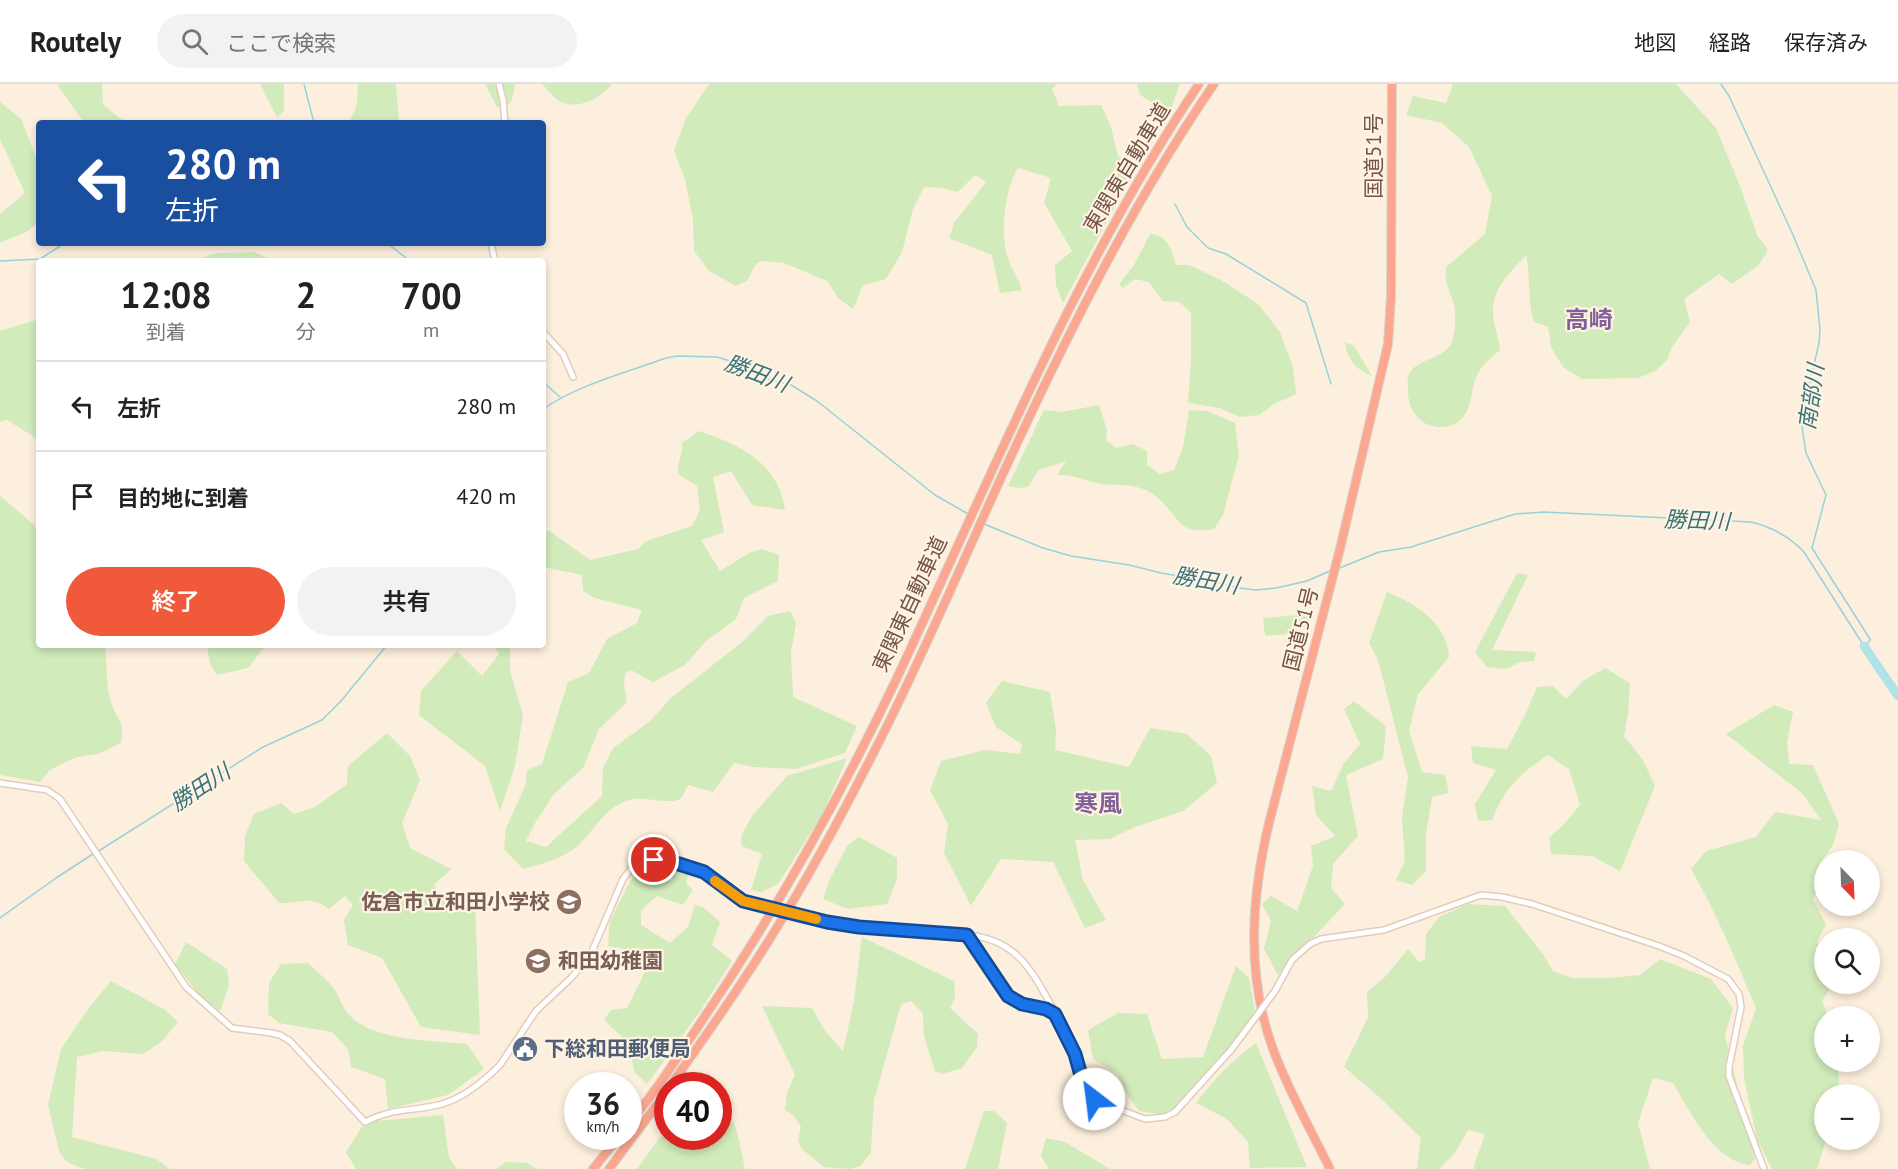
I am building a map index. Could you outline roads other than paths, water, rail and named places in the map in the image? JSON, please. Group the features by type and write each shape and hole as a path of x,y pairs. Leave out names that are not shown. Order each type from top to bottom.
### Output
{"highway":[{"name":"東関東自動車道","path":"642,1106 770,917 819,831 876,720 1072,300 1130,195 1199,84"},
{"name":"東関東自動車道","path":"680,1072 731,1000 780,924 829,837 887,726 1068,336 1131,218 1179,136 1214,84"},
{"name":"国道51号","path":"1330,1169 1277,1060 1264,1020 1254,965 1255,900 1260,861 1269,823 1340,549 1388,344 1391,297 1392,84"},
{"path":"609,1169 654,1109"},
{"path":"592,1169 608,1150"}],"street":[{"path":"499,84 505,120"},
{"path":"546,335 563,354 573,376"},
{"path":"0,783 47,790 60,799 186,987 232,1028 280,1035 290,1041 365,1122 401,1109 444,1104 463,1094 493,1072 536,1011 573,977 590,956 623,879 634,865 654,860 704,872 743,901 753,904 859,927 978,936 1001,944 1019,956 1031,970 1075,1054 1081,1080 1088,1094 1105,1104 1145,1119 1165,1117 1175,1112 1231,1050 1275,991 1292,960 1310,944 1321,939 1384,930 1481,895 1532,904 1659,946 1728,979 1739,994 1741,1013 1729,1076 1764,1169"},
{"path":"967,935 1008,996 1022,1004 1046,1009 1055,1014"}],"waterway":[{"path":"304,84 313,120"},
{"name":"南部川","path":"1337,569 1379,552 1411,547 1515,514 1544,512 1751,522 1780,533 1804,552 1864,646 1869,642 1870,639 1812,548 1826,495 1806,453 1802,427 1819,343 1816,290 1729,96 1721,84"},
{"path":"1175,204 1187,227 1208,248 1226,254 1306,303 1331,384"},
{"path":"42,258 60,246"},
{"path":"391,246 406,258"},
{"path":"0,261 36,259"},
{"name":"勝田川","path":"546,407 587,386 666,358 717,357 736,363 768,379 791,385 817,401 935,495 970,515"},
{"path":"546,385 560,397"},
{"name":"勝田川","path":"984,524 1043,548 1071,556 1129,565 1239,588 1256,590 1276,588 1307,581 1330,571"},
{"name":"南部川","path":"1864,646 1898,696"},
{"name":"勝田川","path":"97,852 263,747 322,720 341,701 385,648"},
{"name":"勝田川","path":"0,918 93,854"}],"place":[{"name":"佐倉市立和田小学校","path":"569,902"},
{"name":"和田幼稚園","path":"538,961"},
{"name":"下総和田郵便局","path":"525,1049"}],"district":[{"name":"高崎","path":"1589,320"},
{"name":"寒風","path":"1098,804"}]}
